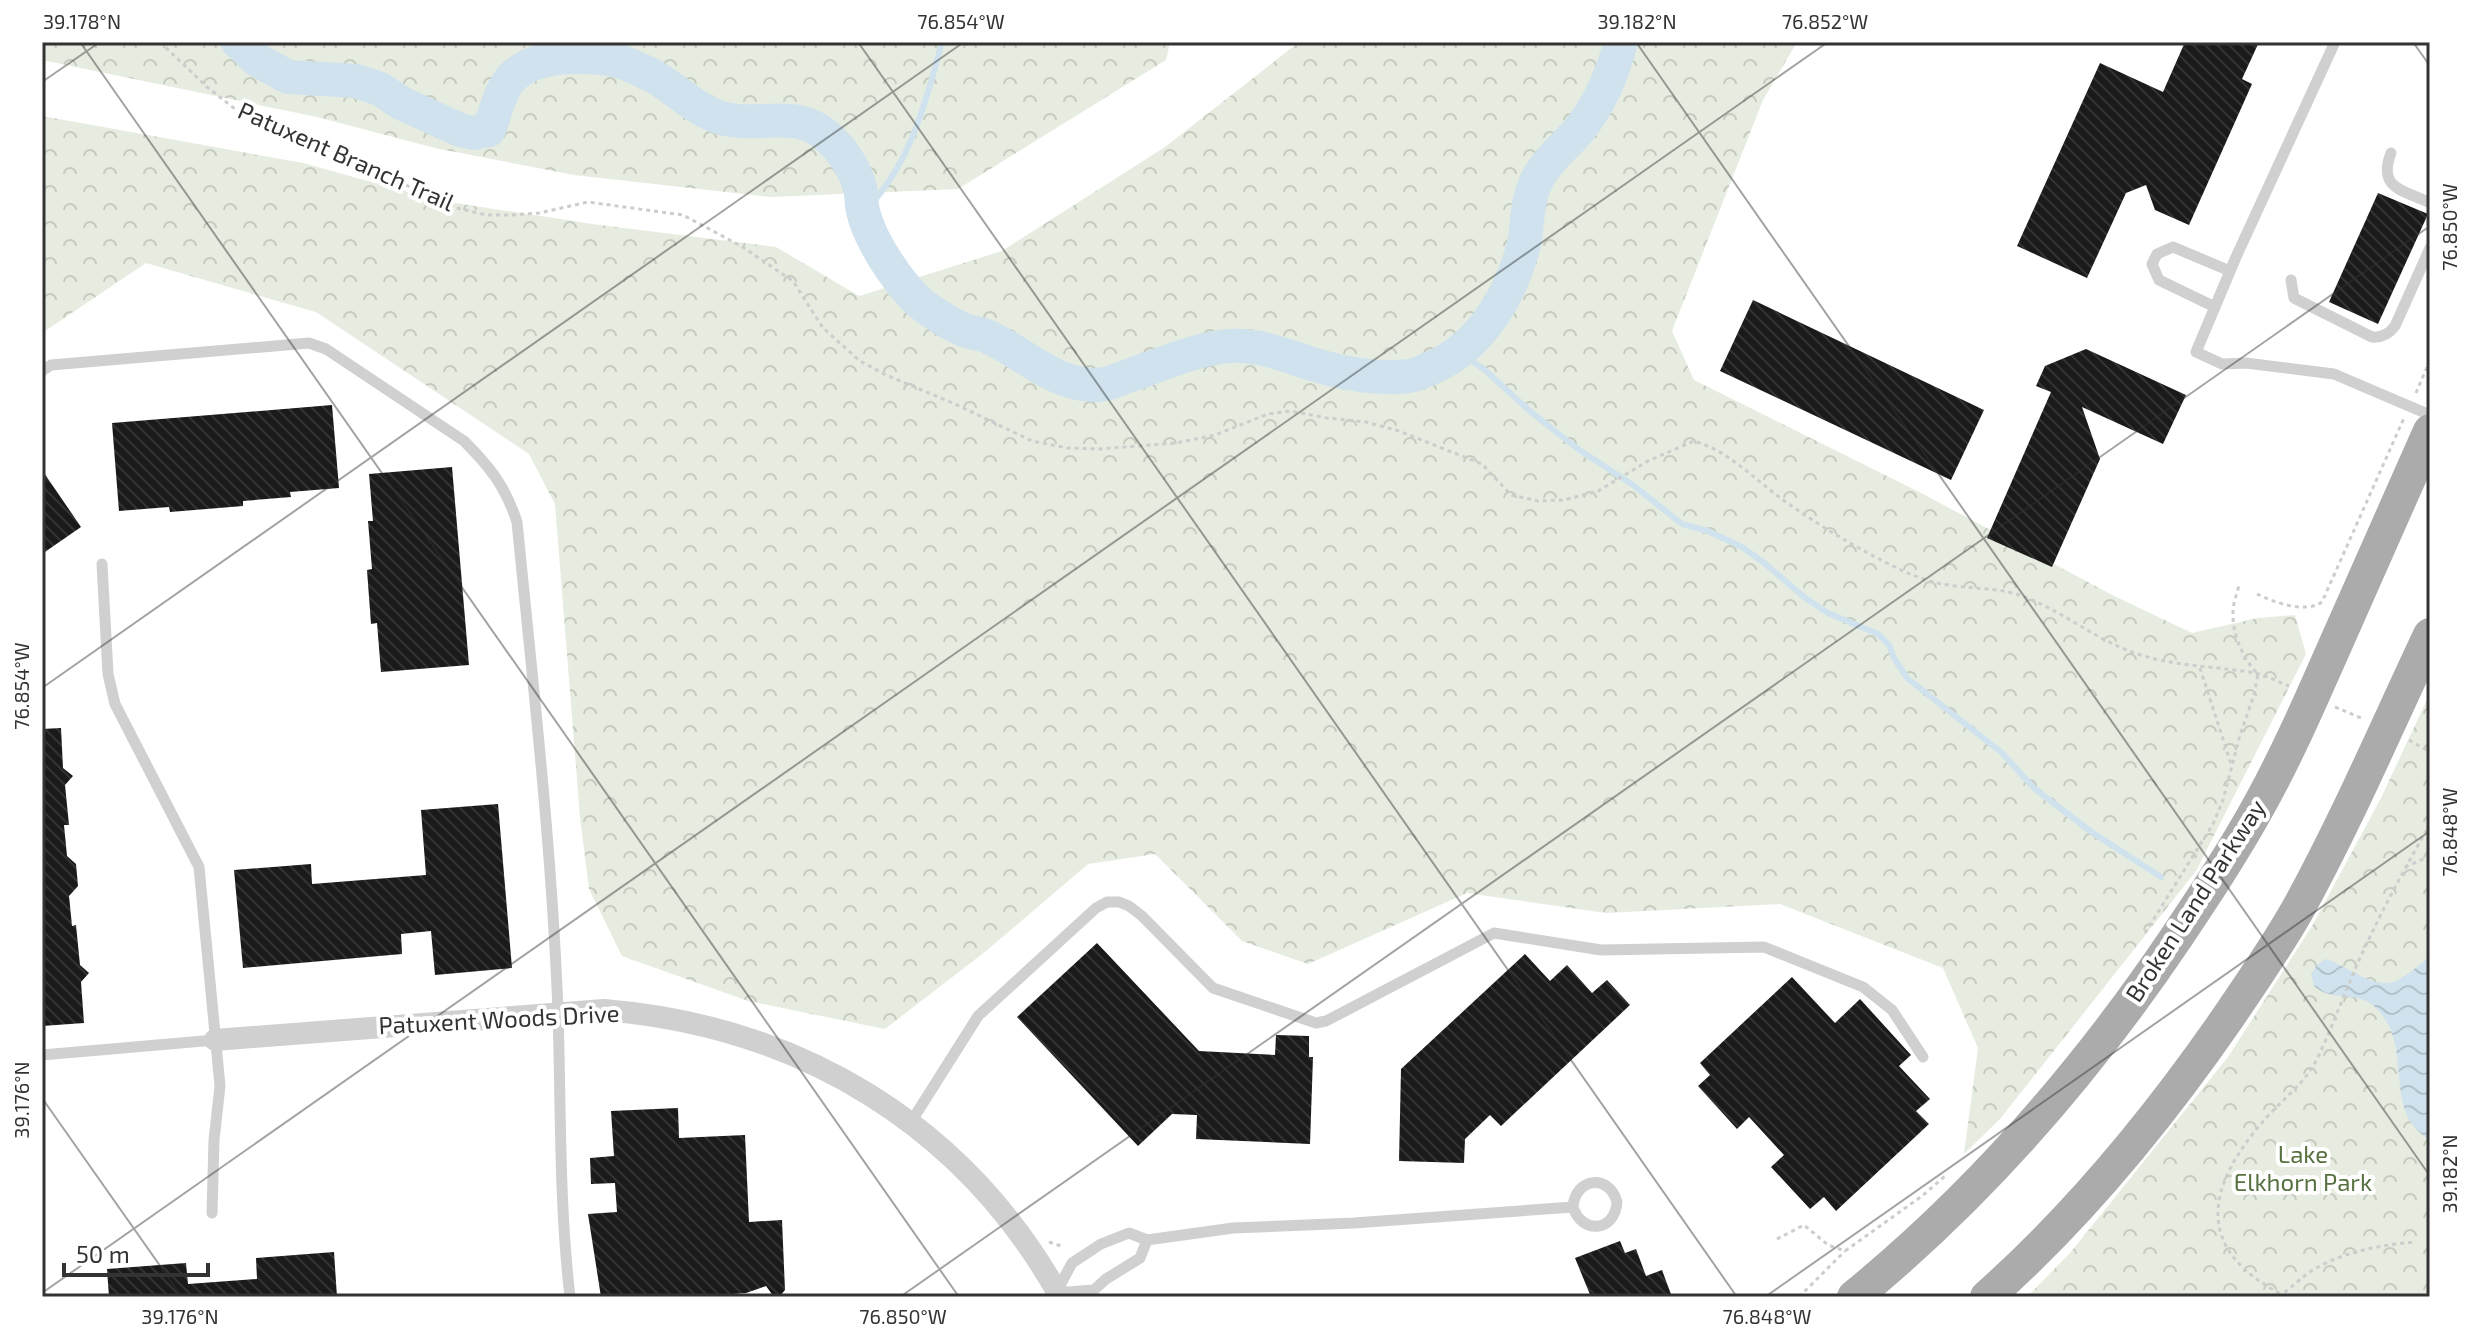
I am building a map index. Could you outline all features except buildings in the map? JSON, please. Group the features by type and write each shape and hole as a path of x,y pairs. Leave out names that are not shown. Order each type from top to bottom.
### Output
{"main road":[{"name":"Broken Land Parkway","path":"1854,1297 1937,1225 2040,1117 2099,1046 2229,857 2290,745 2415,430"},
{"path":"1987,1297 2099,1183 2144,1130 2255,978 2328,851 2430,635"}],"street":[{"name":"Patuxent Woods Drive","path":"215,1040 604,1010 724,1030 760,1042 842,1078 911,1122 954,1159 995,1203 1033,1253 1055,1295"}],"lane":[{"path":"2335,42 2196,352 2222,364 2246,363 2334,374 2430,415"},
{"path":"2391,153 2386,170 2390,182 2394,187 2430,203"},
{"path":"2215,307 2159,280 2152,264 2157,254 2173,247 2230,271"},
{"path":"2291,280 2294,298 2379,338 2395,326 2430,248"},
{"path":"42,371 51,365 309,343 326,349 464,441 484,460 509,497 517,522 541,756 558,1012 558,1080 570,1297"},
{"path":"102,564 108,674 115,704 199,867 220,1098 214,1140 212,1213"},
{"path":"911,1122 978,1016 1096,908 1107,902 1119,902 1142,916 1213,988 1316,1023 1326,1021 1494,933 1601,950 1764,947 1863,987 1892,1010 1923,1057"},
{"path":"42,1055 215,1040"},
{"path":"1055,1295 1072,1263 1101,1244 1129,1233 1147,1240 1233,1228 1354,1223 1573,1207"},
{"path":"1055,1295 1094,1290 1140,1258 1147,1240"}],"path":[{"name":"Patuxent Branch Trail","path":"160,42 207,87 258,123 352,160 453,207 486,215 511,215 539,213 588,202 683,215 741,246 793,281 823,328 860,361 1032,441 1067,448 1099,449 1176,443 1215,435 1268,414 1290,411 1366,422 1399,431 1482,464 1511,495 1538,501 1564,500 1598,491 1648,461 1694,441 1726,454 1828,529 1897,568 1934,582 2014,593 2038,602 2095,636 2139,655 2258,674 2296,689"},
{"path":"2423,380 2430,360"},
{"path":"2257,594 2273,602 2310,607 2322,602 2415,430"},
{"path":"2145,933 2213,824 2254,695 2258,674 2248,664 2240,645 2233,612 2239,585"},
{"path":"2199,667 2232,767"},
{"path":"2333,706 2368,722"},
{"path":"2406,739 2430,752"},
{"path":"2415,1242 2372,1247 2345,1255 2317,1267 2283,1296 2238,1265 2228,1250 2220,1234 2219,1198 2235,1157 2268,1116 2305,1078 2316,1061 2362,955 2430,824"},
{"path":"2405,867 2430,856"},
{"path":"1799,1297 1845,1251 1922,1196 1955,1167"},
{"path":"1777,1239 1804,1225 1828,1245 1845,1251"}],"green space":[{"path":"42,42 1170,42 1166,60 958,189 770,197 574,175 435,148 317,117 42,60"},
{"path":"1299,42 1797,42 1763,100 1672,331 1694,380 2192,633 2258,618 2295,615 2306,654 2196,871 2000,1119 1964,1154 1978,1048 1943,968 1780,904 1606,913 1467,893 1308,964 1242,941 1155,854 1088,864 986,951 885,1029 748,1001 622,956 589,889 580,817 555,504 529,454 316,312 146,263 42,333 42,116 303,163 436,200 592,224 776,247 859,296 1002,251 1165,147"},
{"name":"Lake Elkhorn Park","path":"2430,693 2430,1297 2027,1297 2070,1253 2228,1057 2312,926 2381,798"}],"water":[{"path":"2430,957 2430,1141 2413,1125 2406,1113 2395,1045 2385,1020 2369,1002 2321,991 2314,986 2311,974 2325,959 2370,980 2389,983 2402,978"}],"waterway":[{"path":"238,42 257,60 288,77 356,81 380,89 401,103 460,130 474,133 489,130 502,92 519,72 545,61 575,57 618,61 631,66 653,76 705,111 725,119 782,120 808,124 833,142 850,164 873,237 910,293 951,324 1000,343 1058,377 1089,385 1108,383 1193,353 1229,346 1254,347 1314,365 1378,377 1412,375 1449,359 1479,333 1502,300 1524,244 1535,184 1549,162 1593,111 1609,78 1621,42"},
{"path":"863,213 893,175 914,134 942,42"},
{"path":"1460,352 1578,449 1633,485 1682,524 1708,531 1742,547 1828,613 1878,634 1889,645 1907,678 2001,752 2034,788 2090,831 2161,877"}]}
